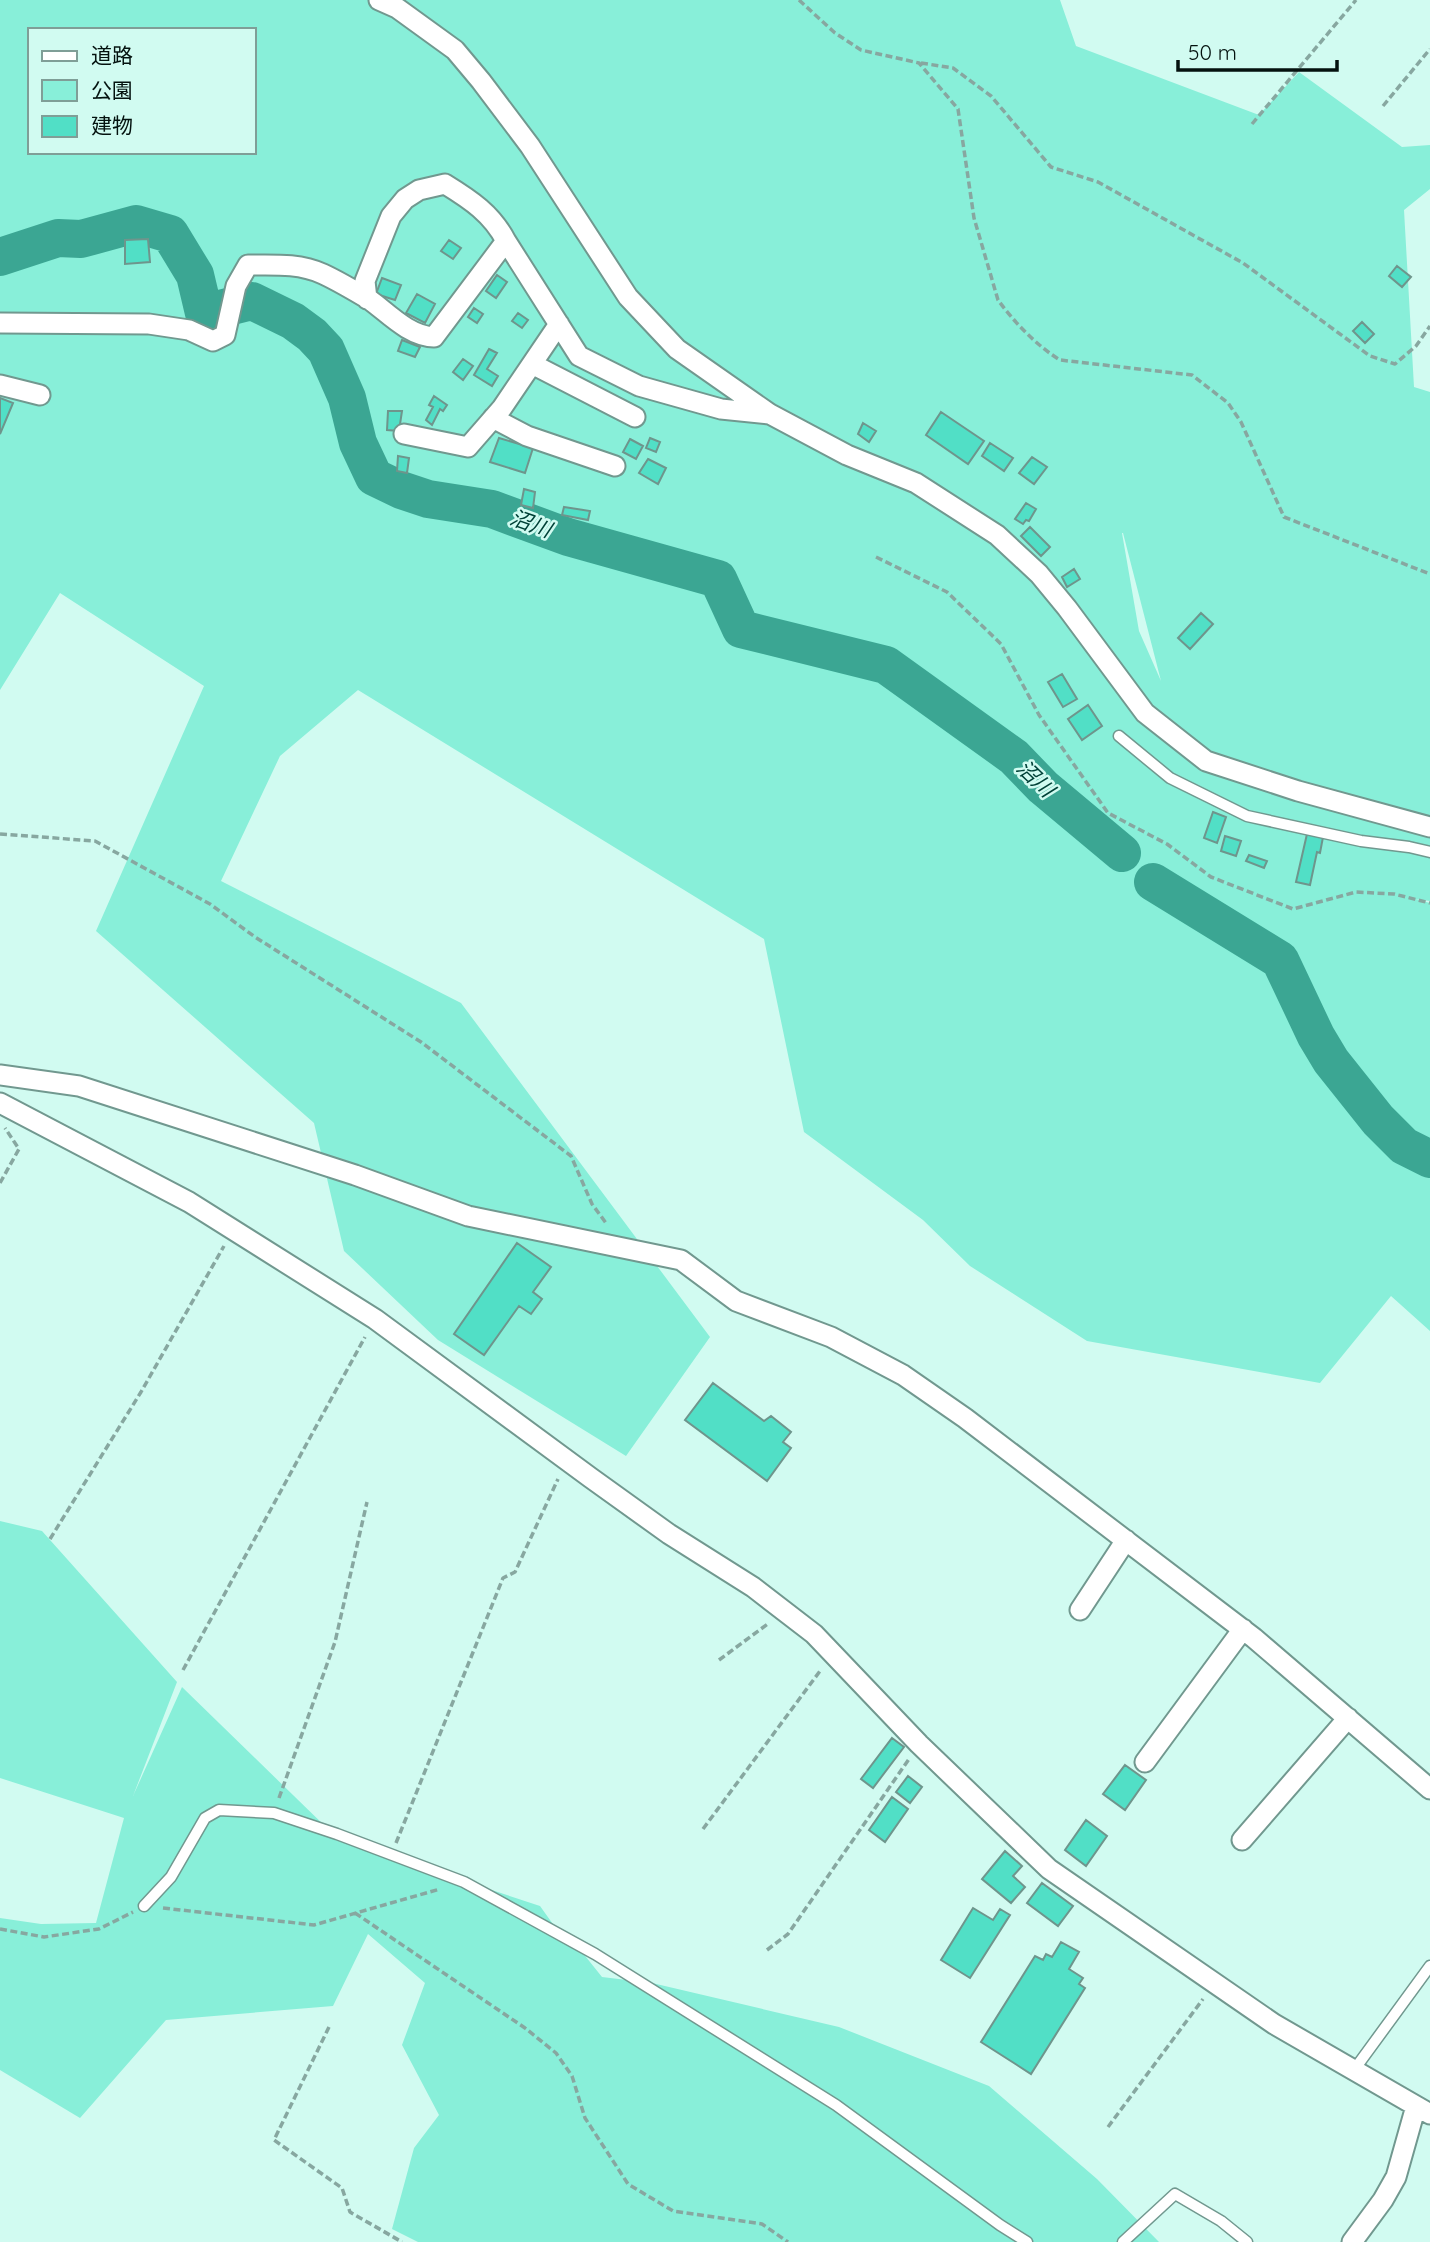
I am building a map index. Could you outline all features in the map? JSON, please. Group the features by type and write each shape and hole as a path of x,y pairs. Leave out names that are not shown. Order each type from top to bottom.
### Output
{"street":[{"path":"379,0 397,8 454,50 481,81 530,146 628,297 677,349 770,414 848,455 916,484 997,535 1039,574 1068,608 1145,713 1206,761 1298,791 1430,827"},
{"path":"367,299 365,281 391,216 405,199 419,190 445,184 497,223 579,356 639,386 721,409 770,414"},
{"path":"0,323 149,324 189,330 213,341 225,335 236,286 248,265 292,265 321,273 367,299 408,329 435,337 506,241"},
{"path":"404,434 468,447 494,418 559,324"},
{"path":"532,364 635,417"},
{"path":"0,385 40,395"},
{"path":"494,418 527,436 615,466"},
{"path":"0,1075 79,1086 355,1175 468,1216 681,1260 736,1301 831,1337 902,1375 965,1418 1243,1629 1430,1789"},
{"path":"0,1103 189,1202 375,1319 567,1461 669,1534 753,1587 814,1634 919,1744 1049,1869 1275,2024 1423,2110 1383,2200 1352,2242"},
{"path":"1080,1610 1126,1540"},
{"path":"1145,1762 1243,1629"},
{"path":"1242,1840 1348,1718"}],"lane":[{"path":"1119,736 1170,778 1247,816 1361,841 1409,846 1430,852"},
{"path":"145,1906 171,1877 205,1818 219,1810 274,1813 391,1854 464,1882 595,1954 836,2105 1027,2242"},
{"path":"1354,2070 1430,1966"},
{"path":"1123,2242 1175,2194 1221,2221 1247,2242"}],"path":[{"path":"799,0 835,33 861,50 953,68 991,96 1051,167 1098,182 1242,263 1370,356 1395,364 1416,346 1430,326"},
{"path":"1252,124 1356,0"},
{"path":"1383,106 1430,49"},
{"path":"919,63 958,108 974,218 998,300 1007,312 1049,354 1060,360 1192,375 1228,403 1241,422 1284,517 1430,574"},
{"path":"877,557 947,592 1001,644 1039,715 1108,813 1167,844 1204,873 1293,909 1356,892 1394,894 1430,903"},
{"path":"0,834 95,841 210,904 255,937 421,1042 571,1156 592,1204 626,1249"},
{"path":"0,1184 19,1149 4,1125"},
{"path":"50,1539 141,1392 234,1230"},
{"path":"183,1670 375,1319"},
{"path":"391,1854 503,1578 515,1572 567,1461"},
{"path":"274,1813 335,1642 367,1502"},
{"path":"719,1660 784,1612"},
{"path":"703,1829 834,1653"},
{"path":"767,1950 788,1934 919,1744"},
{"path":"0,1929 44,1937 99,1929 145,1906 314,1925 464,1882"},
{"path":"355,1913 525,2028 555,2053 572,2076 585,2118 628,2184 673,2211 762,2224 788,2242"},
{"path":"1108,2127 1214,1983"},
{"path":"329,2027 274,2140 342,2188 351,2212 402,2242"}],"green space":[{"path":"0,0 1060,0 1076,46 1259,115 1299,72 1402,147 1430,145 1430,189 1404,210 1414,387 1430,392 1430,901 1415,899 1430,903 1430,1331 1391,1296 1320,1383 1087,1341 970,1266 923,1220 804,1132 764,939 358,690 280,756 221,881 461,1003 710,1337 626,1456 438,1340 344,1251 314,1123 96,931 204,686 60,593 0,690","holes":["1123,533 1161,681 1139,631"]},
{"path":"0,1521 42,1531 177,1682 133,1796 182,1687 331,1832 540,1906 560,1934 574,1942 602,1977 652,1983 839,2027 989,2086 1097,2179 1159,2242 418,2242 392,2229 414,2148 439,2115 402,2045 425,1983 368,1934 333,2006 166,2020 80,2118 0,2070 0,1918 41,1924 96,1923 124,1818 0,1778"}],"building":[{"path":"148,239 150,262 125,264 125,240"},
{"path":"449,240 461,248 453,259 441,251"},
{"path":"1397,266 1411,277 1402,287 1389,276"},
{"path":"497,275 507,282 496,298 486,291"},
{"path":"382,278 401,285 395,300 376,294"},
{"path":"417,294 435,304 425,323 406,313"},
{"path":"474,308 483,314 477,323 468,317"},
{"path":"518,313 528,320 522,328 512,321"},
{"path":"1362,322 1374,334 1365,343 1353,331"},
{"path":"402,340 420,347 415,357 398,351"},
{"path":"489,349 497,353 487,369 498,376 492,386 474,375"},
{"path":"463,359 473,366 463,380 453,372"},
{"path":"434,396 447,405 443,411 440,409 432,425 426,420 433,407 429,405"},
{"path":"0,398 13,403 0,434"},
{"path":"388,411 402,411 399,431 387,430"},
{"path":"941,412 984,441 968,464 926,435"},
{"path":"863,423 876,431 869,442 858,434"},
{"path":"499,438 533,448 525,473 490,462"},
{"path":"650,438 660,442 656,452 646,448"},
{"path":"630,439 643,446 636,459 623,452"},
{"path":"990,443 1013,458 1004,471 982,456"},
{"path":"398,456 409,458 407,473 397,471"},
{"path":"1032,457 1047,467 1034,484 1019,473"},
{"path":"648,459 666,468 658,484 639,473"},
{"path":"524,489 535,492 533,508 521,505"},
{"path":"1026,503 1036,509 1029,521 1026,520 1023,524 1015,519"},
{"path":"564,507 590,511 588,520 562,515"},
{"path":"1030,527 1050,547 1041,556 1021,536"},
{"path":"1074,569 1080,579 1067,587 1062,577"},
{"path":"1201,613 1213,624 1190,649 1178,638"},
{"path":"1062,674 1077,699 1063,707 1048,682"},
{"path":"1088,705 1102,726 1082,740 1068,719"},
{"path":"1213,812 1226,817 1217,843 1204,838"},
{"path":"1307,834 1323,837 1310,885 1296,882"},
{"path":"1225,836 1241,841 1236,856 1221,851"},
{"path":"1249,855 1267,861 1264,868 1246,861"},
{"path":"517,1243 551,1267 533,1292 542,1299 531,1314 519,1306 484,1355 454,1334"},
{"path":"713,1383 764,1421 771,1416 791,1432 783,1442 791,1448 767,1481 685,1420"},
{"path":"892,1738 904,1747 873,1788 861,1779"},
{"path":"1125,1765 1146,1780 1125,1810 1103,1794"},
{"path":"908,1776 922,1787 910,1803 896,1792"},
{"path":"892,1797 908,1809 885,1842 869,1830"},
{"path":"1086,1820 1107,1836 1086,1866 1065,1850"},
{"path":"1005,1851 1022,1866 1013,1876 1025,1887 1011,1903 982,1879"},
{"path":"1042,1883 1073,1906 1058,1926 1027,1903"},
{"path":"973,1908 993,1920 1000,1909 1010,1915 970,1978 941,1960"},
{"path":"1061,1942 1079,1952 1069,1969 1083,1978 1079,1984 1085,1988 1031,2074 981,2042 1035,1956 1043,1960 1046,1954 1052,1957"}],"waterway":[{"name":"沼川","path":"0,257 58,238 81,239 136,224 170,234 195,275 204,313 252,301 293,321 326,350 347,398 358,443 374,477 428,499 492,509 568,537 718,579 741,629 886,665 1014,757 1043,787 1122,853"},
{"name":"沼川","path":"1153,882 1280,960 1316,1036 1331,1061 1378,1120 1404,1146 1430,1159"}]}
